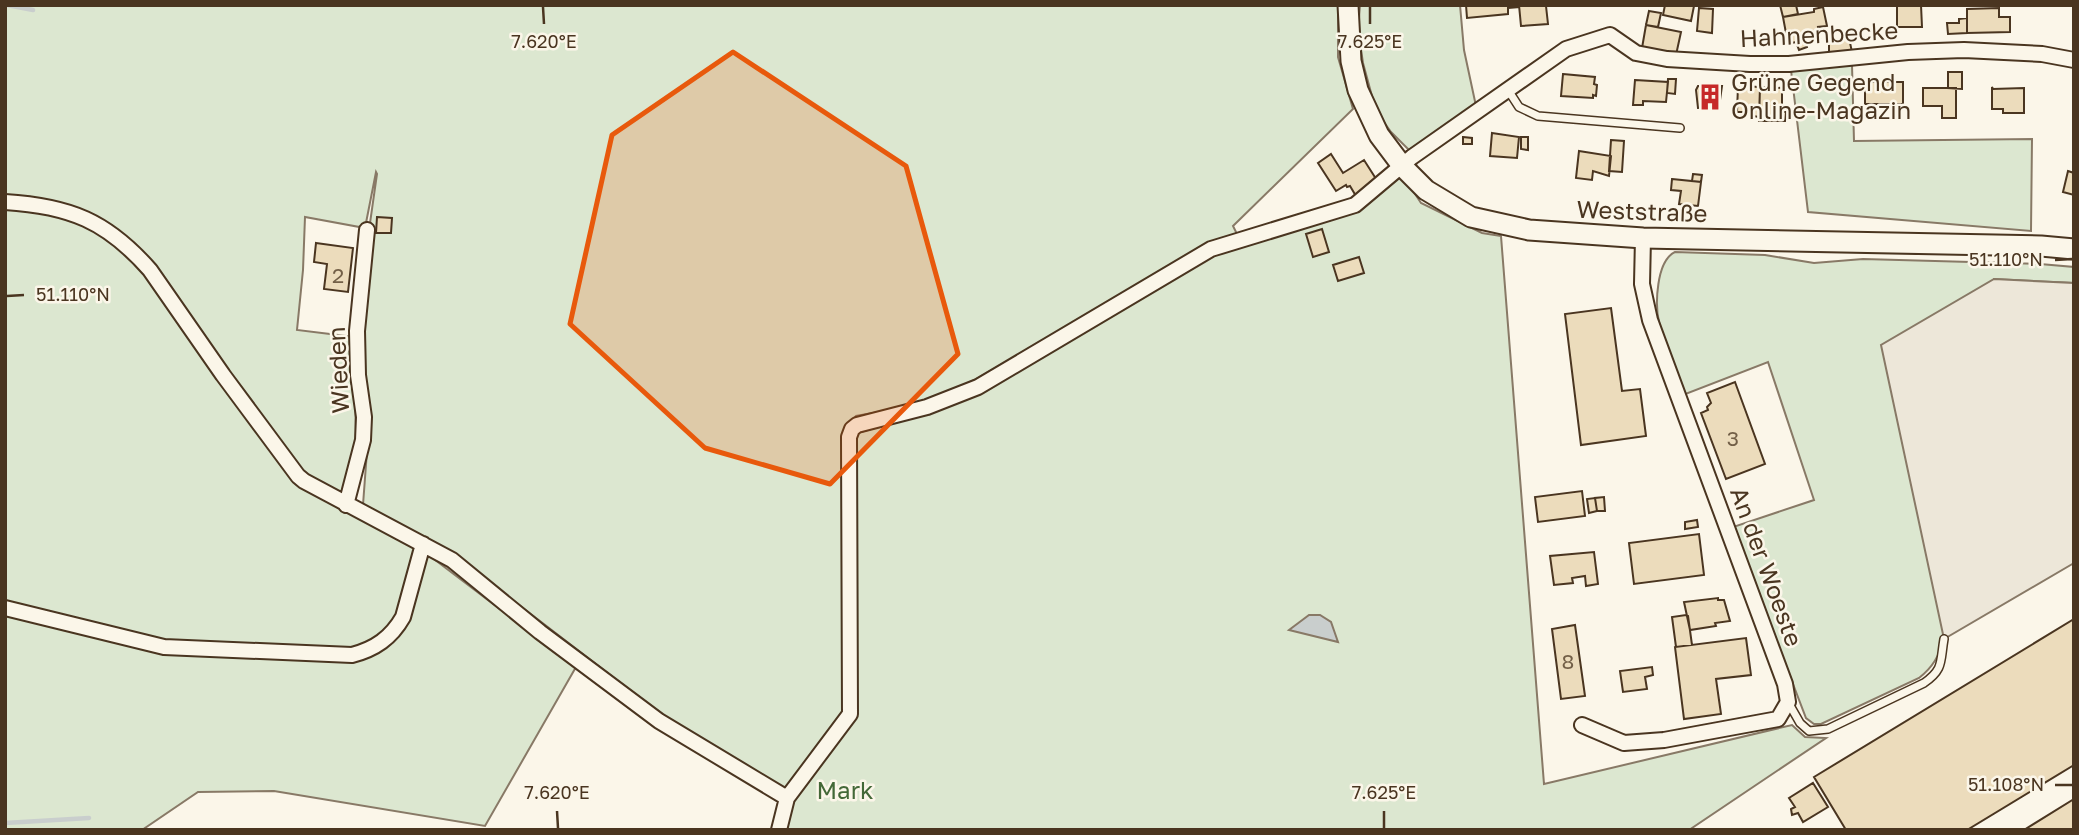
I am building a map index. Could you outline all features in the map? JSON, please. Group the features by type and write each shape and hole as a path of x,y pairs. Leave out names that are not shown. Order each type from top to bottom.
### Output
{"main road":[{"name":"Weststraße","path":"1348,5 1351,61 1358,90 1379,135 1403,167 1426,190 1471,217 1529,230 1643,238 2074,249"}],"street":[{"name":"Hahnenbecke","path":"787,799 850,714 849,437 857,425 927,407 978,387 1211,249 1355,205 1412,157 1566,49 1610,35 1636,53 1667,59 1750,64 1789,64 1908,52 1964,50 2042,54 2074,61"},
{"path":"5,202 31,203 76,214 102,226 136,254 150,270 298,476 346,505 452,560 540,632 659,721 787,799 779,830"},
{"name":"Wieden","path":"346,505 363,440 364,417 358,375 357,331 368,230"},
{"name":"An der Woeste","path":"1643,238 1642,284 1650,320 1785,684 1788,702"},
{"path":"5,608 164,646 352,655 377,646 397,629 403,617 423,544"},
{"path":"1582,725 1624,743 1664,740 1778,719 1788,702"}],"lane":[{"path":"1507,90 1519,107 1538,116 1680,128"},
{"path":"1788,702 1800,723 1809,731 1828,729 1932,677 1939,670 1944,639"}],"highlighted area":[{"path":"733,52 906,166 958,354 830,484 705,448 570,324 612,135"}],"green space":[{"path":"5,5 1338,5 1338,57 1353,109 1233,226 1239,238 1208,246 974,380 924,404 856,416 845,429 846,712 786,795 661,714 502,592 363,505 367,451 360,330 376,172 365,228 305,217 297,330 354,337 356,440 345,500 305,479 148,280 299,482 418,547 406,597 387,634 351,653 164,645 5,606"},
{"path":"1360,5 1460,5 1464,50 1476,106 1409,150 1391,132 1376,111 1363,63 1358,30"},
{"path":"1852,65 1854,141 2032,139 2031,231 1808,212 1791,70"},
{"name":"Mark","path":"1402,174 1421,203 1482,233 1501,236 1544,784 1792,725 1805,737 1826,738 1689,830 781,830 789,799 854,715 854,434 929,412 1213,254 1357,207"},
{"path":"1675,252 1765,255 1814,263 1863,259 2074,267 2074,283 1994,279 1944,639 1938,656 1919,678 1821,724 1814,724 1806,718 1733,527 1814,500 1768,362 1683,395 1664,341 1657,305 1658,284 1664,264"},
{"path":"422,550 576,667 485,826 274,791 198,792 142,830 5,830 5,610 165,648 353,659 393,640"}],"shaded area":[{"path":"1994,279 2074,283 2074,563 1944,639 1881,345"},
{"path":"1309,615 1320,615 1331,622 1338,642 1289,630"}],"building":[{"path":"1466,5 1519,7 1508,8 1508,14 1467,18"},
{"path":"1519,5 1553,5 1546,6 1548,24 1521,26"},
{"path":"1665,5 1694,6 1691,21 1663,15"},
{"path":"1780,5 1796,5 1798,14 1783,17"},
{"path":"1897,5 1921,5 1922,27 1897,27"},
{"path":"1823,7 1827,26 1818,27 1820,38 1806,41 1807,47 1799,50 1796,42 1788,44 1783,17 1814,12 1814,9"},
{"path":"1699,8 1713,9 1712,33 1697,31"},
{"path":"1999,8 1999,17 2010,17 2010,32 1967,33 1967,9"},
{"path":"1649,11 1661,13 1658,27 1646,25"},
{"path":"1967,18 1967,33 1948,34 1947,23 1959,23 1959,19"},
{"path":"1646,25 1681,32 1676,55 1642,48"},
{"path":"1849,38 1852,52 1829,54 1829,40"},
{"path":"1948,72 1962,72 1962,89 1948,88"},
{"path":"1563,74 1595,77 1596,96 1561,96"},
{"path":"1668,79 1676,79 1675,94 1667,93"},
{"path":"1635,80 1668,82 1666,102 1643,101 1643,105 1633,105"},
{"path":"1865,82 1903,82 1903,104 1865,104"},
{"name":"Grüne Gegend Online-Magazin","path":"1698,86 1722,86 1719,107 1698,108"},
{"path":"1738,86 1760,87 1759,117 1753,116 1753,112 1737,112"},
{"path":"1760,87 1782,88 1782,112 1786,112 1785,121 1759,121"},
{"path":"1992,87 2024,88 2024,113 2003,113 2003,109 1992,109"},
{"path":"1923,88 1956,88 1956,118 1942,118 1942,106 1923,106"},
{"path":"1492,133 1519,137 1517,158 1490,156"},
{"path":"1463,137 1472,138 1472,144 1463,144"},
{"path":"1521,137 1528,137 1528,150 1521,149"},
{"path":"1611,140 1624,141 1622,172 1609,171"},
{"path":"1579,151 1611,156 1609,176 1593,171 1592,180 1576,178"},
{"path":"1331,154 1343,173 1364,160 1378,182 1356,196 1350,186 1346,185 1336,191 1318,163"},
{"path":"2068,171 2074,173 2074,195 2063,192"},
{"path":"1693,174 1702,175 1701,182 1692,181"},
{"path":"1672,179 1701,182 1698,206 1679,204 1681,191 1671,190"},
{"path":"377,217 392,218 391,233 376,233"},
{"path":"1322,229 1329,252 1313,257 1306,234"},
{"path":"316,243 353,248 348,292 324,289 327,264 314,262"},
{"path":"1359,257 1364,273 1338,281 1333,265"},
{"path":"1611,308 1622,391 1640,389 1646,436 1581,445 1565,314"},
{"path":"1735,382 1765,464 1726,479 1701,413 1708,410 1707,407 1711,403 1707,393"},
{"path":"1582,491 1585,516 1538,522 1535,497"},
{"path":"1604,497 1605,511 1597,511 1595,498"},
{"path":"1595,498 1597,511 1589,513 1587,499"},
{"path":"1697,520 1698,527 1685,529 1685,522"},
{"path":"1699,534 1704,575 1634,584 1629,543"},
{"path":"1594,552 1598,584 1586,586 1585,576 1572,578 1573,583 1554,585 1550,556"},
{"path":"1718,598 1724,600 1730,621 1690,630 1684,602"},
{"path":"1686,615 1692,645 1676,647 1672,617"},
{"path":"2074,619 2074,765 1967,830 1846,830 1814,777"},
{"path":"1575,625 1585,696 1561,699 1552,629"},
{"path":"1746,638 1751,675 1716,679 1721,714 1684,719 1675,647"},
{"path":"1652,667 1653,675 1645,677 1647,689 1623,692 1620,671"},
{"path":"1813,783 1828,807 1803,822 1798,813 1792,815 1791,809 1795,807 1789,798"},
{"path":"2074,799 2074,830 2024,830"}],"waterway":[{"path":"7,5 33,10"},
{"path":"5,823 89,818"}],"place":[{"name":"Grüne Gegend Online-Magazin","path":"1710,97"}]}
